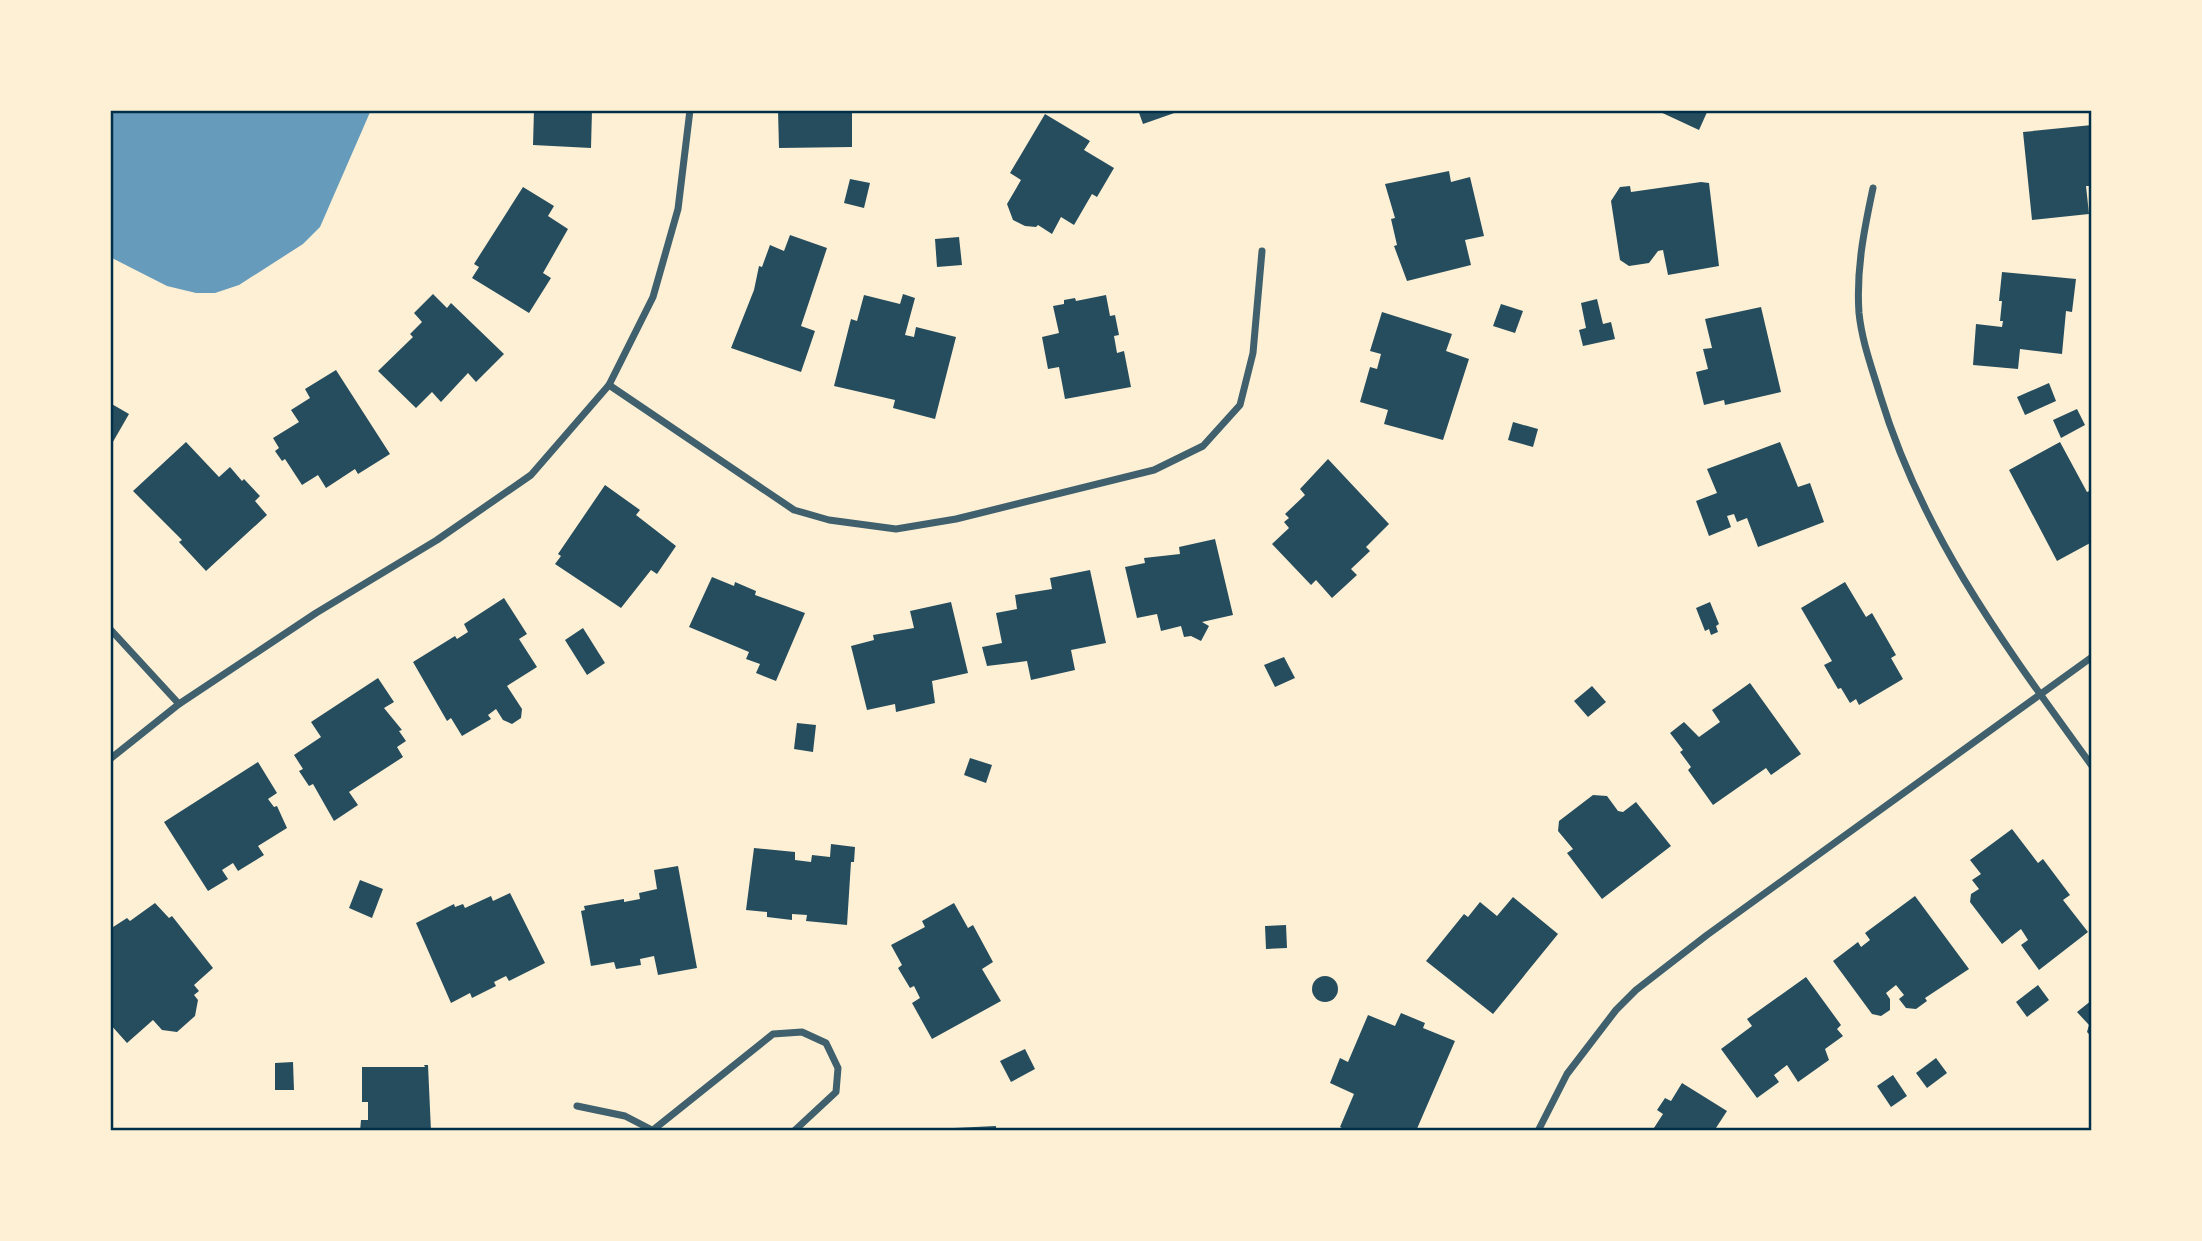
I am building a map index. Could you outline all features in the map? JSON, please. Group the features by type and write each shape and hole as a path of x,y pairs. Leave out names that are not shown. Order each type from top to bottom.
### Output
{"street":[{"path":"110,760 179,704 316,612 437,540 531,475 609,385 653,297 678,209 690,110"},
{"path":"1873,188 1859,250 1859,311 1862,334 1893,438 1927,516 1959,576 2092,766"},
{"path":"609,385 794,510 830,520 896,528 956,520 1154,470 1203,446 1240,405 1252,353 1262,251"},
{"path":"110,629 179,704"},
{"path":"1538,1131 1567,1074 1616,1010 1636,990 1707,935 2092,657"},
{"path":"577,1106 625,1116 653,1130 773,1034 802,1032 826,1043 838,1068 836,1092 794,1131"}],"water":[{"path":"110,110 371,110 320,227 303,244 239,285 215,293 196,293 167,286 110,257"}],"building":[{"path":"534,110 592,110 591,148 533,145"},
{"path":"778,110 852,110 852,147 779,148"},
{"path":"1138,110 1180,110 1180,111 1143,124"},
{"path":"1656,110 1708,110 1699,130"},
{"path":"1045,114 1090,141 1084,150 1114,168 1097,197 1092,194 1074,225 1061,217 1052,234 1038,225 1025,226 1013,220 1007,204 1021,180 1010,173"},
{"path":"2092,125 2092,186 2086,186 2089,214 2032,220 2023,132"},
{"path":"1449,171 1451,182 1470,177 1484,236 1465,240 1471,265 1407,281 1394,246 1397,245 1391,219 1395,218 1385,184"},
{"path":"850,179 870,183 864,208 844,203"},
{"path":"1709,183 1719,266 1668,275 1663,250 1658,251 1649,263 1629,266 1620,260 1611,201 1620,187 1630,186 1631,192"},
{"path":"523,187 554,206 548,216 568,229 543,273 551,278 529,313 472,278 479,267 474,264"},
{"path":"790,235 827,248 801,326 815,331 801,372 731,348 754,290 759,266 762,267 770,245 784,251"},
{"path":"959,237 962,265 937,267 935,239"},
{"path":"2002,272 2076,279 2072,312 2066,311 2062,354 2020,349 2018,369 1973,365 1976,324 2002,327 2002,301 1999,301"},
{"path":"433,294 447,308 451,303 504,354 476,382 468,373 441,402 432,392 416,408 378,371 413,337 410,334 422,322 414,313"},
{"path":"903,294 915,298 905,335 914,337 916,327 956,337 935,419 893,408 895,400 834,386 851,319 857,321 864,295 900,304"},
{"path":"1106,295 1110,316 1115,315 1119,335 1114,336 1117,353 1124,351 1131,387 1065,399 1059,367 1048,369 1042,337 1059,333 1053,306 1064,304 1064,300 1075,298 1076,301"},
{"path":"1597,299 1603,324 1611,322 1615,339 1583,346 1579,330 1586,328 1581,303"},
{"path":"1501,304 1523,311 1515,333 1493,326"},
{"path":"1761,307 1781,392 1725,405 1724,400 1704,405 1696,372 1708,369 1703,349 1712,348 1705,319"},
{"path":"1382,312 1452,334 1446,351 1469,359 1443,440 1384,424 1388,410 1360,402 1370,367 1377,369 1381,354 1370,351"},
{"path":"336,370 390,454 358,474 355,469 326,488 318,475 302,485 285,459 282,461 275,451 279,448 273,438 299,422 291,410 310,398 305,389"},
{"path":"2049,383 2056,401 2025,415 2017,397"},
{"path":"110,403 129,414 110,447"},
{"path":"2077,409 2085,425 2061,438 2053,420"},
{"path":"1513,422 1538,429 1533,447 1508,440"},
{"path":"186,442 219,477 230,467 242,481 244,479 260,496 255,501 267,515 206,571 179,542 182,540 133,491"},
{"path":"1780,442 1798,487 1810,483 1824,522 1758,547 1747,518 1737,522 1734,514 1727,516 1731,527 1709,536 1696,501 1717,493 1707,469"},
{"path":"2060,442 2087,492 2092,490 2092,542 2057,561 2009,470"},
{"path":"1328,459 1389,524 1366,547 1370,551 1351,569 1357,575 1332,598 1316,580 1311,585 1272,544 1289,528 1284,522 1289,518 1285,514 1305,495 1300,489"},
{"path":"605,485 640,510 636,515 676,546 657,574 651,570 621,608 555,564 561,556 558,554"},
{"path":"1215,539 1233,615 1202,622 1209,626 1201,641 1191,636 1184,637 1181,626 1161,631 1157,614 1137,618 1125,567 1145,563 1144,558 1180,554 1179,547"},
{"path":"1090,570 1106,643 1071,650 1075,670 1031,680 1027,661 987,666 982,647 1002,643 996,613 1017,609 1015,595 1052,589 1050,578"},
{"path":"712,577 734,586 735,582 756,591 755,595 805,613 776,681 756,673 760,664 746,659 749,652 689,627"},
{"path":"1845,582 1866,617 1872,613 1896,655 1891,658 1903,679 1859,705 1856,699 1850,703 1841,688 1838,689 1824,665 1832,661 1801,608"},
{"path":"504,598 527,634 519,639 537,667 507,686 522,709 521,718 512,724 503,720 496,709 488,715 491,719 462,736 451,718 447,721 413,662 455,636 457,639 468,632 464,624"},
{"path":"951,602 968,673 932,681 935,703 896,712 895,704 867,710 851,646 874,640 873,635 914,628 910,611"},
{"path":"1710,602 1719,624 1716,626 1718,632 1711,635 1709,629 1705,631 1696,608"},
{"path":"583,628 605,663 587,675 565,640"},
{"path":"1284,657 1295,678 1275,687 1264,665"},
{"path":"378,678 394,702 384,708 402,730 399,731 406,741 397,747 403,757 349,792 358,805 334,821 313,784 309,786 299,771 303,769 294,755 321,737 311,722"},
{"path":"1750,683 1801,754 1771,775 1766,768 1713,805 1688,770 1691,767 1680,752 1683,750 1670,733 1684,722 1699,737 1720,722 1712,710"},
{"path":"1592,686 1606,702 1588,717 1574,701"},
{"path":"797,723 816,725 813,752 794,749"},
{"path":"970,758 992,765 986,783 964,775"},
{"path":"258,762 277,793 268,799 274,807 277,806 287,828 258,846 264,855 238,871 233,863 222,870 228,879 208,891 164,822"},
{"path":"1593,795 1607,796 1618,811 1623,812 1636,802 1671,846 1602,899 1567,853 1573,849 1558,831 1559,821"},
{"path":"2012,829 2038,863 2043,859 2070,895 2063,900 2088,932 2039,970 2021,945 2028,940 2021,929 2002,944 1970,902 1971,894 1979,889 1972,880 1981,874 1970,860"},
{"path":"831,844 855,847 854,862 851,862 847,925 806,921 807,915 792,914 792,920 767,917 767,912 746,910 754,848 795,852 795,860 811,862 812,855 830,857"},
{"path":"678,866 697,968 658,975 654,956 640,959 641,965 616,969 614,962 591,966 581,911 585,910 584,906 640,899 639,893 657,889 654,870"},
{"path":"360,880 383,889 372,918 349,908"},
{"path":"510,893 545,963 509,981 506,976 494,982 496,986 472,998 470,993 451,1003 416,923 454,904 455,907 463,904 465,908 491,896 493,901"},
{"path":"1915,896 1969,969 1925,998 1927,1001 1916,1009 1906,1008 1899,999 1904,995 1896,985 1886,993 1890,999 1890,1010 1881,1016 1872,1014 1833,961 1858,942 1861,947 1870,940 1865,933"},
{"path":"1513,897 1558,934 1493,1014 1426,961 1464,914 1468,917 1480,902 1497,916"},
{"path":"155,903 169,918 172,916 213,968 194,985 199,991 194,995 198,1000 195,1016 177,1032 162,1030 153,1020 127,1043 110,1024 110,929 127,918 130,921"},
{"path":"954,903 968,928 973,925 993,962 982,969 1001,1001 932,1039 912,1003 920,998 914,986 910,988 898,968 902,965 891,945 925,927 922,921"},
{"path":"1286,925 1287,948 1266,949 1265,926"},
{"path":"1325,976 1334,980 1338,989 1334,998 1325,1002 1316,998 1312,989 1316,980"},
{"path":"1806,977 1841,1025 1837,1029 1843,1036 1825,1049 1829,1060 1798,1082 1787,1065 1774,1075 1779,1082 1757,1098 1721,1049 1752,1026 1747,1019"},
{"path":"2038,985 2049,1000 2027,1017 2016,1002"},
{"path":"2092,1000 2092,1037 2087,1032 2089,1025 2077,1012"},
{"path":"1401,1013 1425,1023 1423,1028 1455,1041 1416,1131 1348,1131 1340,1127 1354,1094 1330,1083 1340,1058 1348,1062 1368,1015 1395,1026"},
{"path":"1025,1049 1035,1069 1011,1082 1000,1061"},
{"path":"1936,1058 1947,1073 1927,1088 1916,1073"},
{"path":"293,1062 294,1090 275,1090 275,1063"},
{"path":"424,1065 428,1065 431,1131 360,1131 361,1120 368,1120 368,1102 362,1102 362,1067 425,1067"},
{"path":"1893,1075 1907,1096 1891,1107 1877,1086"},
{"path":"1682,1083 1727,1111 1714,1131 1652,1131 1663,1114 1657,1110 1665,1098 1671,1101"},
{"path":"996,1126 996,1131 954,1131 954,1128"}]}
